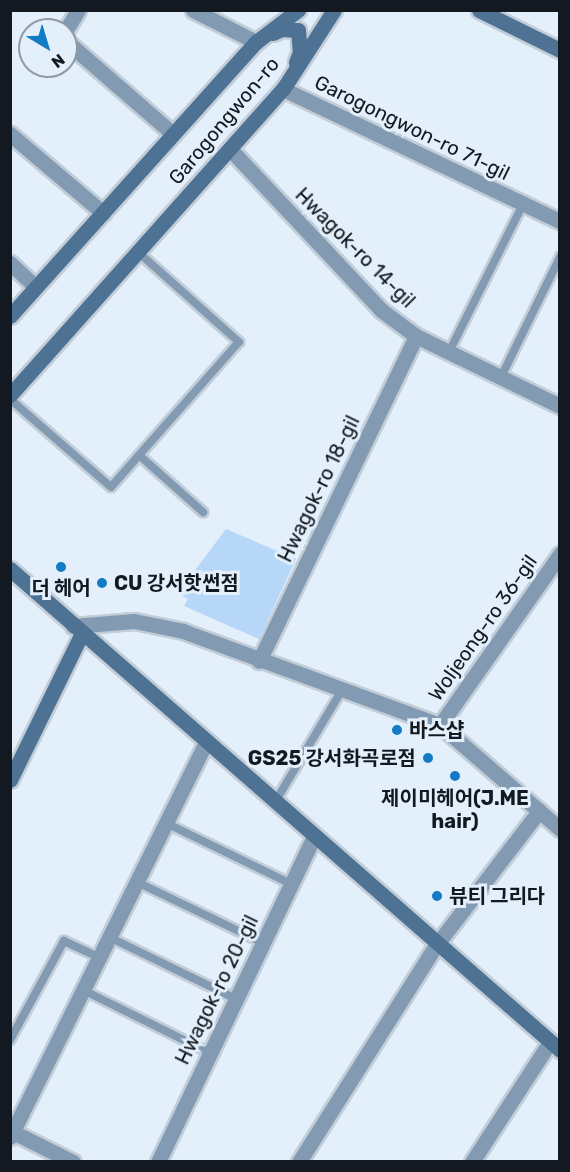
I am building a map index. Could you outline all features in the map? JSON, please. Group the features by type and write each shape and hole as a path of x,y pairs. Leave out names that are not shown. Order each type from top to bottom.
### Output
{"main road":[{"name":"Garogongwon-ro","path":"10,316 256,42 298,10"},
{"name":"Garogongwon-ro","path":"10,397 283,89 334,10"},
{"path":"479,10 560,50"},
{"path":"256,42 282,29 298,30 300,52 283,89"},
{"path":"10,569 555,1046"},
{"path":"10,780 77,630"}],"street":[{"path":"193,10 256,42"},
{"name":"Garogongwon-ro","path":"78,51 173,134"},
{"name":"Garogongwon-ro 71-gil","path":"283,89 560,221"},
{"path":"10,134 103,213"},
{"name":"Hwagok-ro 14-gil","path":"230,148 381,310 416,336 560,406"},
{"path":"10,264 36,287"},
{"name":"Hwagok-ro 18-gil","path":"259,661 416,336"},
{"name":"Woljeong-ro 36-gil","path":"440,725 560,554"},
{"path":"77,630 134,621 166,630 183,631 259,661 440,725 560,829"},
{"path":"73,1161 12,1135 206,742"},
{"path":"299,1161 437,944 539,811"},
{"name":"Hwagok-ro 20-gil","path":"158,1161 314,836"},
{"path":"472,1161 555,1046"}],"lane":[{"name":"Garogongwon-ro 71-gil","path":"449,352 523,204"},
{"name":"Garogongwon-ro","path":"10,397 111,487 239,342 138,252"},
{"path":"501,377 560,257"},
{"path":"139,455 203,512"},
{"path":"275,802 342,690"},
{"path":"166,823 291,884"},
{"path":"136,882 263,943"},
{"path":"109,937 236,999"},
{"path":"10,1040 64,941 99,957"},
{"path":"83,990 210,1053"}],"shaded area":[{"path":"226,529 296,559 259,639 184,606 188,599 178,593"}],"place":[{"name":"더 헤어","path":"61,567"},
{"name":"CU 강서핫썬점","path":"102,583"},
{"name":"바스샵","path":"397,730"},
{"name":"GS25 강서화곡로점","path":"428,758"},
{"name":"제이미헤어(J.ME hair)","path":"455,776"},
{"name":"뷰티 그리다","path":"437,896"}]}
